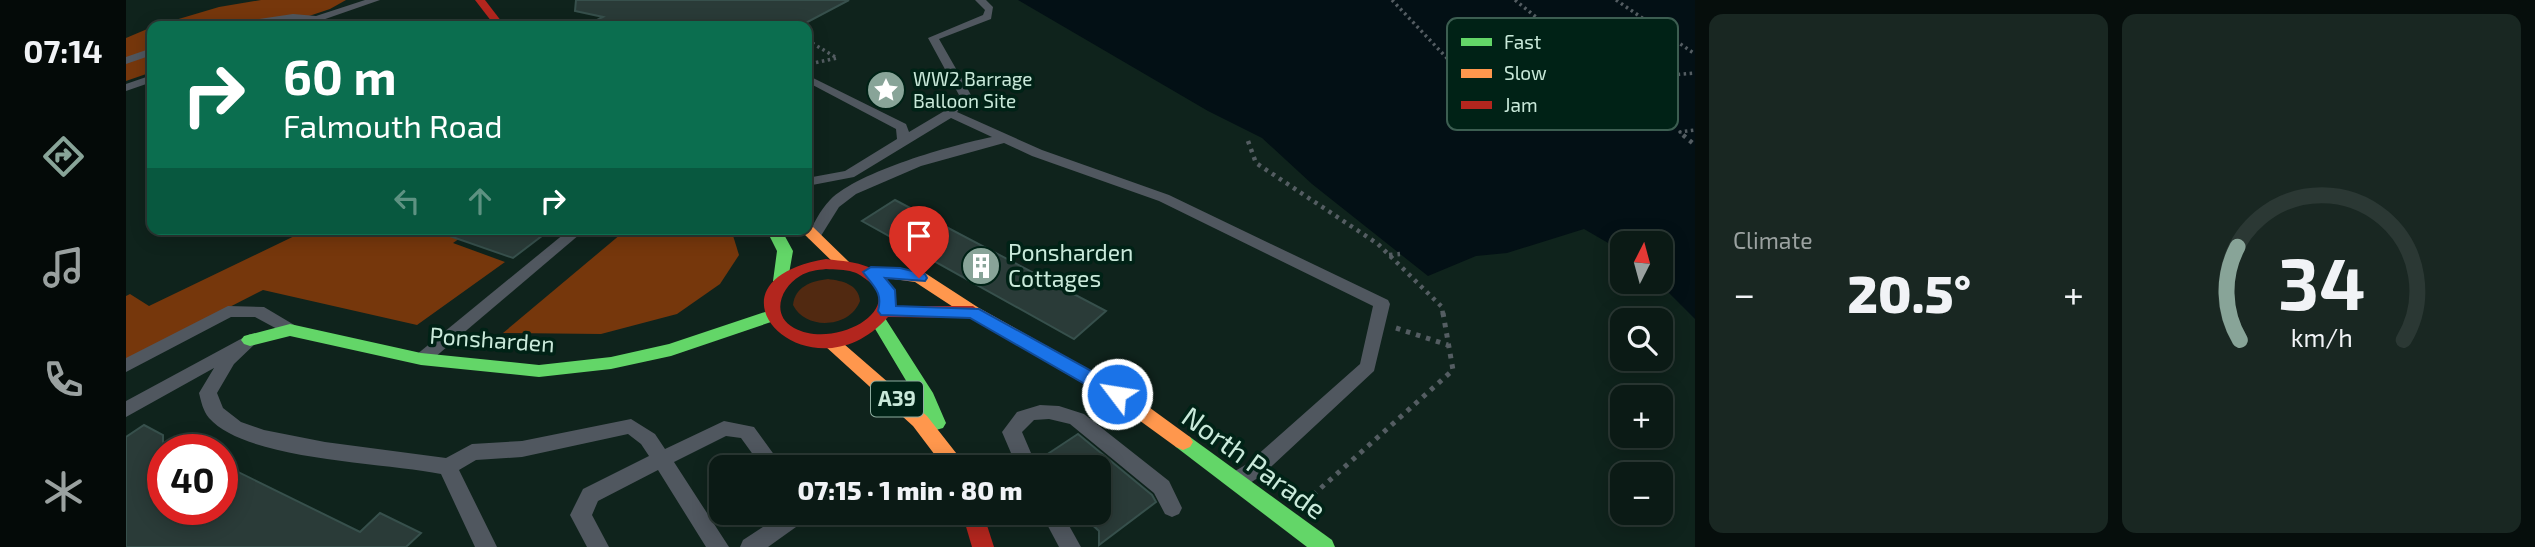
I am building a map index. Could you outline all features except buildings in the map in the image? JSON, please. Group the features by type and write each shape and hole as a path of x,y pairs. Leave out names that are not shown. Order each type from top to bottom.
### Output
{"main road":[{"path":"480,0 496,21"},
{"path":"812,234 843,264"},
{"path":"777,235 785,251 781,281"},
{"path":"843,264 871,272 887,290 889,300 883,316 867,331 831,342 811,341 793,336 780,328 771,316 769,304 772,292 781,281 809,267 843,264"},
{"name":"North Parade","path":"871,272 900,273 919,278 951,296 973,313 1117,394 1324,547"},
{"name":"North Parade","path":"883,316 973,313"},
{"name":"Ponsharden","path":"250,341 290,330 421,359 538,371 611,363 671,351 771,316"},
{"name":"A39","path":"883,316 926,398 949,455"},
{"name":"A39","path":"831,342 920,421 946,455"},
{"path":"977,525 983,547"}],"lane":[{"path":"812,181 849,174 950,113 964,95 933,38 987,17 990,9 980,0"},
{"path":"311,21 370,1"},
{"path":"265,21 293,17 317,19"},
{"path":"126,61 147,53"},
{"path":"126,88 147,80"},
{"path":"812,81 902,127 904,143"},
{"path":"950,113 1037,153 1164,198 1382,304 1368,367 1254,470 1235,481"},
{"path":"812,232 838,200 860,187 974,144 1003,139"},
{"path":"421,359 572,235"},
{"path":"126,366 228,313 258,311 290,330"},
{"path":"126,410 215,358 250,341"},
{"path":"250,341 228,360 208,393 214,412 241,430 308,449 420,460 448,467 472,452 522,449 631,426 648,439 718,547"},
{"path":"1022,455 1012,432 1015,423 1023,415 1034,412 1055,413 1077,419 1162,487 1171,508"},
{"path":"598,547 580,515 590,495 724,428 747,432 764,455"},
{"path":"448,467 486,547"},
{"path":"751,547 783,525"},
{"path":"1058,525 1070,547"}],"path":[{"path":"1392,0 1447,58"},
{"path":"1515,0 1537,18"},
{"path":"1616,0 1642,18"},
{"path":"1678,42 1695,54"},
{"path":"812,43 837,58 812,64"},
{"path":"1695,130 1680,132 1695,145"},
{"path":"1248,141 1256,163"},
{"path":"1389,255 1400,254"},
{"path":"1378,323 1448,345"}],"shaded area":[{"path":"261,0 346,0 330,9 294,21 172,21 219,7"},
{"path":"1018,0 1695,0 1695,319 1670,294 1673,294 1673,231 1610,231 1610,244 1584,229 1507,253 1476,256 1428,276 1312,184 1262,138 1208,111"},
{"path":"147,29 147,74 126,81 126,38"},
{"path":"297,235 464,235 453,243 505,262 417,325 263,290 126,360 126,296 130,294 149,306"},
{"path":"620,235 733,235 739,255 720,284 677,314 601,334 503,333"},
{"path":"828,279 853,287 860,301 855,310 838,321 828,323 808,319 793,305 797,293 810,283"}],"traffic: fast":[{"path":"776,235 785,251 781,281"},
{"path":"250,340 290,330 421,359 539,371 611,363 671,350 771,316"},
{"path":"879,322 926,398 936,423"},
{"path":"1183,442 1324,547"}],"traffic: slow":[{"path":"812,234 843,264"},
{"path":"871,272 919,277 973,312 1117,394 1183,442"},
{"path":"831,342 920,421 946,455"}],"traffic: jam":[{"path":"480,0 496,21"},
{"path":"826,264 863,270 881,283 887,297 883,312 871,325 853,336 832,341 809,341 787,332 779,325 774,318 772,301 780,285 795,272 826,264"},
{"path":"887,311 973,312"},
{"path":"977,525 983,547"}],"place":[{"name":"WW2 Barrage Balloon Site","path":"886,90"},
{"name":"Ponsharden Cottages","path":"981,266"}],"route":[{"path":"919,278 900,273 871,272 881,280 887,290 887,311 973,313 1013,332 1117,394"}]}
